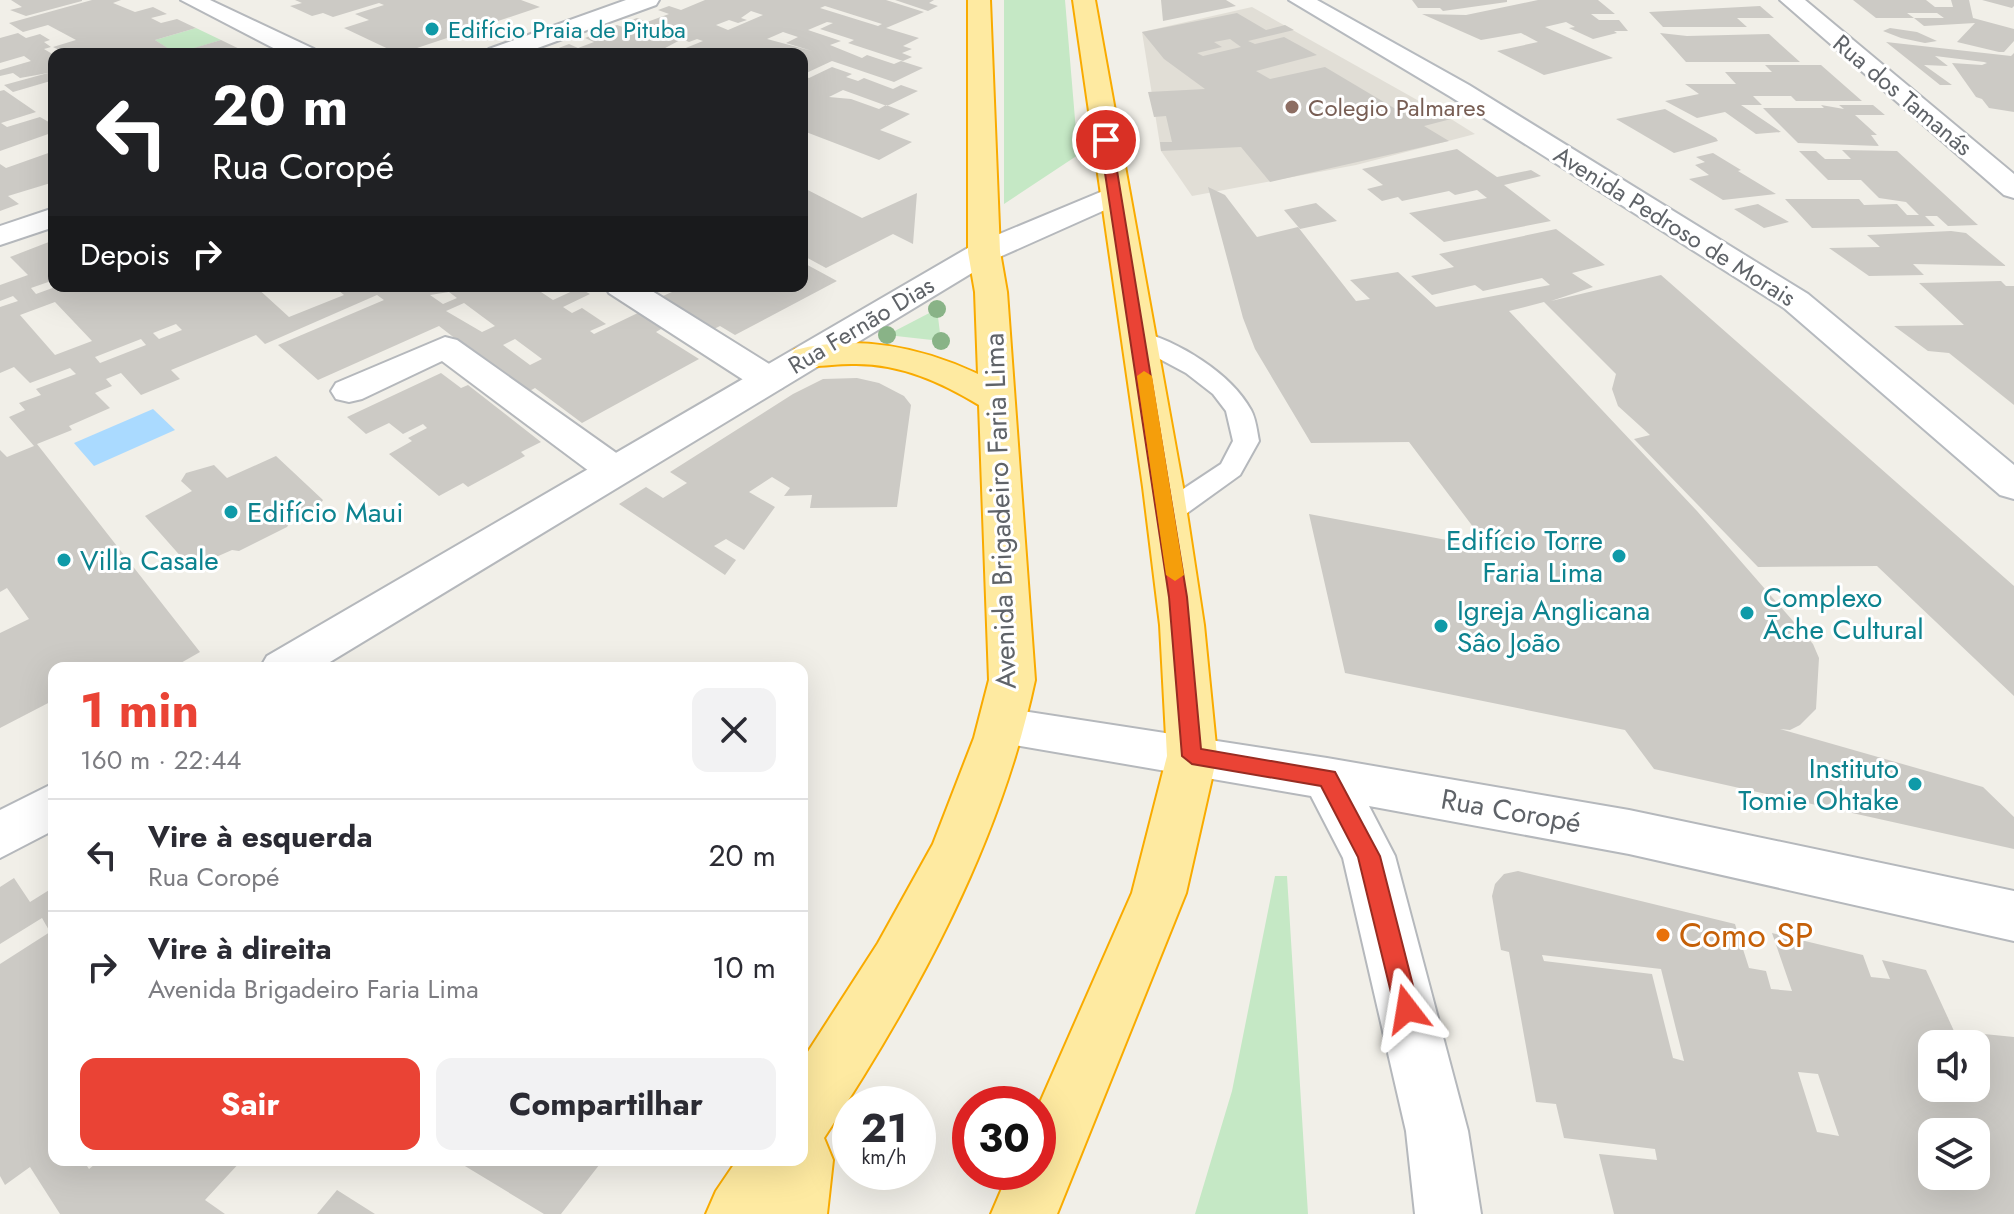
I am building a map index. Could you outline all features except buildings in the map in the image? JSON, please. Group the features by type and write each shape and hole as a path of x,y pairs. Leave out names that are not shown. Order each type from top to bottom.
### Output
{"highway":[{"name":"Avenida Brigadeiro Faria Lima","path":"808,1124 962,838 1003,727 1012,680 991,292 984,252 979,0"},
{"path":"1024,1214 1159,893 1192,756 1182,625 1084,0"},
{"path":"807,357 841,351 894,355 929,364 997,400"},
{"path":"739,1214 770,1166"},
{"path":"794,1214 799,1166"}],"street":[{"path":"192,0 292,48"},
{"path":"517,48 648,0"},
{"name":"Rua dos Tamanás","path":"1791,0 2014,189"},
{"name":"Avenida Pedroso de Morais","path":"1308,3 1460,91 1796,301 2014,486"},
{"name":"Rua Fernão Dias","path":"293,662 984,252 1115,195"},
{"path":"0,236 48,219"},
{"path":"630,292 769,380"},
{"path":"349,391 445,347 615,471"},
{"name":"Rua Coropé","path":"1003,727 1327,778 1629,832 2014,916"},
{"path":"1327,778 1369,856 1437,1131 1448,1214"},
{"path":"0,836 48,808"}],"lane":[{"path":"1138,338 1178,358 1214,383 1239,410 1246,441 1231,469 1166,514"}],"shaded area":[{"name":"Colegio Palmares","path":"1252,7 1475,134 1356,165 1192,196 1161,151 1142,32"}],"green space":[{"path":"1004,0 1065,0 1078,155 1004,204"},
{"path":"196,28 221,40 195,48 167,48 155,40"},
{"path":"937,309 941,341 887,335"},
{"path":"1275,876 1287,876 1308,1214 1195,1214 1232,1091"}],"water":[{"path":"153,409 175,430 94,466 74,443"}],"slow traffic":[{"path":"1144,376 1175,575"}],"place":[{"name":"Edifício Praia de Pituba","path":"432,29"},
{"name":"Colegio Palmares","path":"1292,107"},
{"name":"Edifício Maui","path":"231,512"},
{"name":"Edifício Torre Faria Lima","path":"1619,556"},
{"name":"Villa Casale","path":"64,560"},
{"name":"Complexo Āche Cultural","path":"1747,613"},
{"name":"Igreja Anglicana Sâo João","path":"1441,626"},
{"name":"Instituto Tomie Ohtake","path":"1915,784"},
{"name":"Como SP","path":"1663,935"}],"route":[{"path":"1106,140 1163,487 1182,625 1192,756 1327,778 1369,856 1407,1009"}]}
